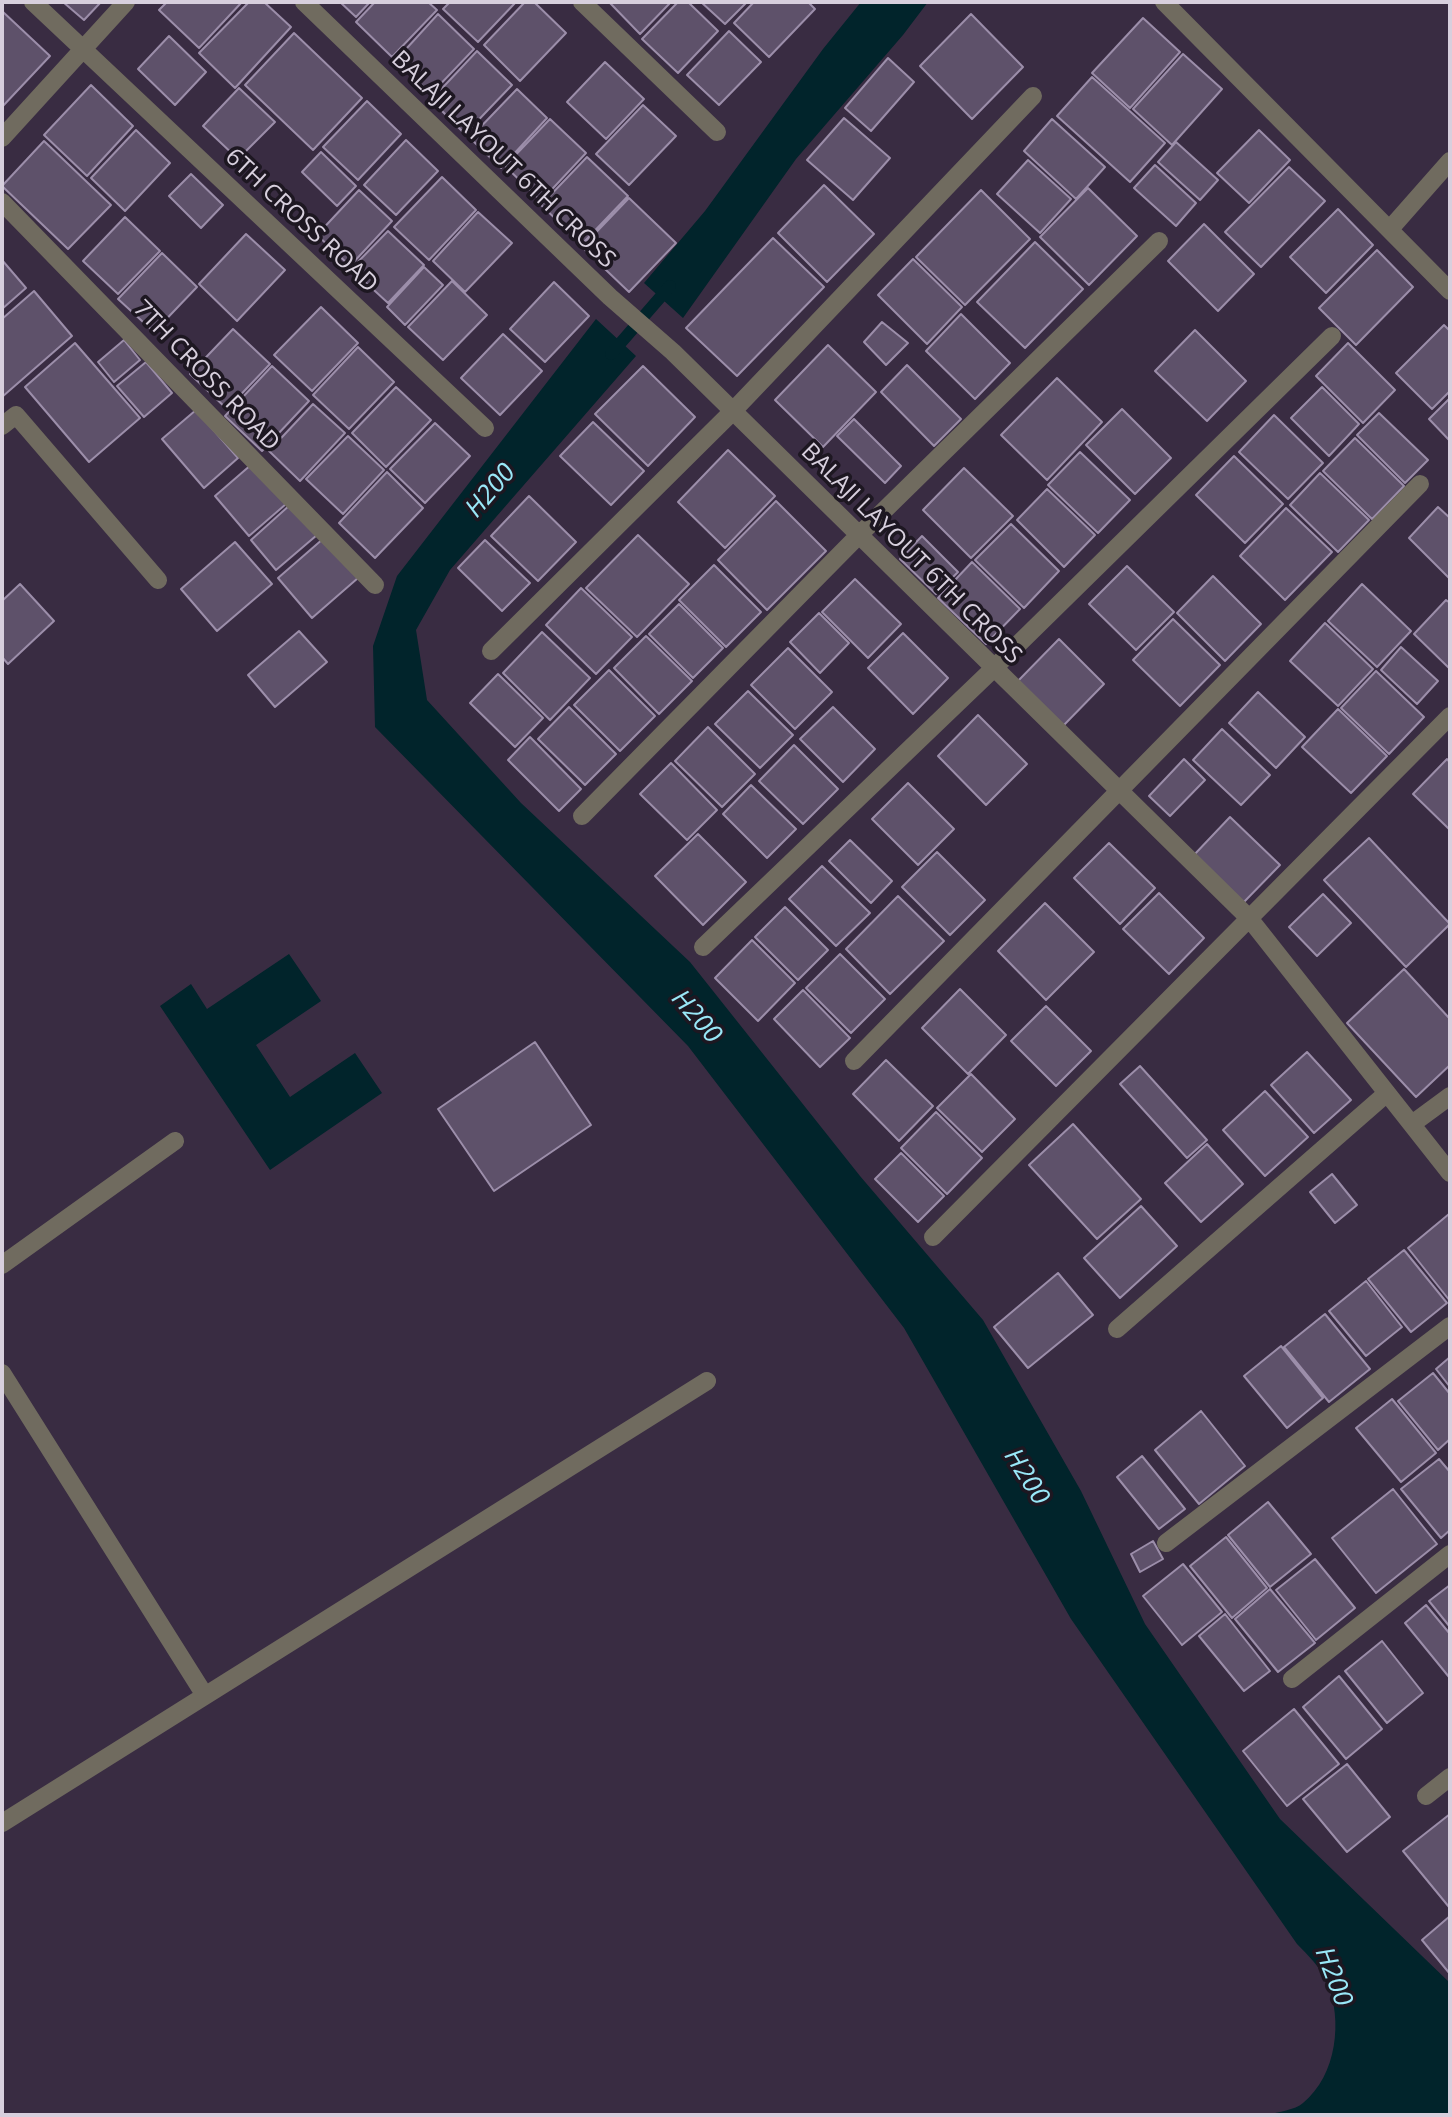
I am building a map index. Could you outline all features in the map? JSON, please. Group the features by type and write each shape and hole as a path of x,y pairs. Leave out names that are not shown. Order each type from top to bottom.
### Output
{"street":[{"name":"6TH CROSS ROAD","path":"33,2 485,428"},
{"path":"2,138 127,2"},
{"name":"BALAJI LAYOUT 6TH CROSS","path":"304,2 610,297 673,352 1249,918 1450,1173"},
{"path":"582,2 717,132"},
{"path":"1164,2 1450,291"},
{"path":"491,650 732,412 1033,96"},
{"path":"1390,229 1450,161"},
{"name":"7TH CROSS ROAD","path":"2,202 375,585"},
{"path":"582,816 858,536 1159,240"},
{"path":"703,947 993,669 1332,336"},
{"path":"2,426 16,415 159,580"},
{"path":"854,1061 1420,484"},
{"path":"933,1237 1450,716"},
{"path":"1116,1329 1387,1093"},
{"path":"1412,1124 1450,1096"},
{"path":"2,1265 175,1141"},
{"path":"1166,1543 1450,1326"},
{"path":"2,1373 204,1694"},
{"path":"2,1823 707,1381"},
{"path":"1292,1679 1450,1554"},
{"path":"1426,1796 1450,1777"}],"water":[{"path":"861,2 928,2 903,35 796,159 683,318 644,283 705,211 823,49"},
{"path":"596,319 636,356 450,570 416,630 427,700 521,803 690,962 860,1176 983,1320 1081,1491 1145,1624 1280,1819 1450,1983 1450,2115 1267,2115 1303,2103 1323,2078 1330,2062 1334,2046 1335,2013 1327,1982 1321,1971 1297,1944 1071,1619 904,1328 688,1046 375,727 373,646 397,576"},
{"path":"289,954 321,1001 256,1045 290,1097 355,1053 382,1093 270,1170 160,1006 191,984 207,1009"}],"building":[{"path":"63,2 101,2 84,20"},
{"path":"167,2 242,2 199,48 159,10"},
{"path":"249,2 264,2 291,27 235,88 199,53"},
{"path":"340,2 370,2 356,17"},
{"path":"375,2 428,2 437,10 392,57 356,22"},
{"path":"450,2 516,2 478,42 443,9"},
{"path":"525,2 534,2 566,33 520,81 484,45"},
{"path":"609,2 671,2 640,34"},
{"path":"678,2 688,2 718,31 678,73 642,39"},
{"path":"701,2 747,2 725,24"},
{"path":"754,2 808,2 815,9 769,57 734,23"},
{"path":"2,11 50,56 2,107"},
{"path":"438,14 474,49 431,94 396,60"},
{"path":"971,14 1023,67 972,119 920,66"},
{"path":"1143,18 1180,52 1130,108 1092,73"},
{"path":"729,31 761,62 719,105 687,75"},
{"path":"294,33 362,98 313,150 245,85"},
{"path":"169,36 206,72 175,105 138,69"},
{"path":"477,51 512,85 465,134 431,100"},
{"path":"1183,54 1222,89 1172,145 1133,109"},
{"path":"888,58 914,82 871,131 845,108"},
{"path":"605,62 644,99 606,139 567,102"},
{"path":"1092,77 1165,143 1130,182 1057,116"},
{"path":"91,85 133,126 87,176 44,135"},
{"path":"239,88 275,122 238,159 203,126"},
{"path":"517,89 547,118 501,168 470,138"},
{"path":"367,101 401,134 358,180 323,147"},
{"path":"643,105 676,136 629,185 596,154"},
{"path":"844,118 890,158 853,200 807,160"},
{"path":"550,119 586,153 541,201 505,166"},
{"path":"1052,119 1105,167 1076,199 1024,151"},
{"path":"136,130 170,163 125,211 91,178"},
{"path":"1259,130 1290,160 1249,203 1217,173"},
{"path":"406,140 438,171 396,215 364,185"},
{"path":"44,141 111,205 68,249 2,186"},
{"path":"1176,142 1218,180 1200,200 1158,162"},
{"path":"321,152 356,186 337,206 302,172"},
{"path":"587,157 628,196 582,244 541,205"},
{"path":"1028,160 1071,199 1040,233 997,194"},
{"path":"1155,165 1196,203 1176,226 1134,188"},
{"path":"1289,167 1325,201 1261,267 1225,232"},
{"path":"191,174 223,205 201,228 169,196"},
{"path":"442,177 476,210 429,260 394,227"},
{"path":"824,185 874,234 827,282 778,233"},
{"path":"1088,188 1137,236 1089,285 1040,237"},
{"path":"359,190 392,221 350,266 317,235"},
{"path":"981,190 1030,239 965,305 916,257"},
{"path":"629,198 676,243 629,292 582,247"},
{"path":"1338,209 1373,245 1326,293 1290,257"},
{"path":"478,212 512,243 465,292 433,261"},
{"path":"125,217 160,251 118,294 83,261"},
{"path":"1204,224 1254,274 1218,311 1168,261"},
{"path":"388,231 424,265 388,303 351,269"},
{"path":"246,234 285,270 237,321 199,284"},
{"path":"773,238 824,287 737,376 686,328"},
{"path":"1035,242 1083,289 1025,348 977,302"},
{"path":"1377,250 1413,287 1356,345 1319,308"},
{"path":"162,253 197,287 154,332 118,299"},
{"path":"913,259 962,307 927,344 878,295"},
{"path":"2,260 26,288 2,309"},
{"path":"424,267 443,285 405,325 387,307"},
{"path":"452,281 487,315 443,360 408,327"},
{"path":"554,282 589,316 545,362 510,329"},
{"path":"34,291 72,336 2,397 2,319"},
{"path":"321,307 358,343 312,391 274,355"},
{"path":"961,314 1010,363 975,399 926,351"},
{"path":"882,322 908,343 886,365 864,342"},
{"path":"1444,325 1450,331 1450,391 1432,409 1396,373"},
{"path":"233,329 270,364 227,409 190,374"},
{"path":"1195,330 1246,381 1207,421 1155,371"},
{"path":"503,334 542,371 500,415 461,378"},
{"path":"124,340 140,360 114,382 98,362"},
{"path":"75,343 140,418 89,462 25,387"},
{"path":"1348,343 1395,390 1363,423 1316,376"},
{"path":"828,345 876,392 823,447 775,400"},
{"path":"358,347 394,382 349,429 313,395"},
{"path":"146,362 172,393 144,417 117,386"},
{"path":"907,365 961,419 934,446 881,392"},
{"path":"272,366 309,401 262,451 225,416"},
{"path":"643,366 695,417 648,466 595,414"},
{"path":"1057,378 1102,422 1047,480 1001,435"},
{"path":"396,387 431,420 386,467 352,433"},
{"path":"1322,387 1359,424 1329,456 1291,418"},
{"path":"1450,398 1450,441 1429,419"},
{"path":"313,404 345,433 300,481 269,451"},
{"path":"1122,409 1171,458 1135,494 1086,445"},
{"path":"196,410 238,458 204,488 162,439"},
{"path":"1379,413 1428,460 1405,483 1357,435"},
{"path":"1274,415 1323,463 1288,499 1239,452"},
{"path":"854,419 901,466 885,483 837,436"},
{"path":"593,422 644,471 611,505 560,456"},
{"path":"435,423 470,456 425,503 390,469"},
{"path":"348,436 384,470 343,514 306,479"},
{"path":"1355,438 1404,486 1372,519 1323,471"},
{"path":"728,450 775,496 725,548 678,502"},
{"path":"1080,452 1130,500 1098,533 1048,485"},
{"path":"1234,456 1283,504 1245,543 1196,495"},
{"path":"252,464 286,504 249,536 215,496"},
{"path":"964,468 1013,516 971,558 923,510"},
{"path":"387,472 423,508 375,558 339,523"},
{"path":"1320,473 1369,520 1338,552 1290,505"},
{"path":"1047,489 1095,535 1064,567 1017,520"},
{"path":"529,496 576,542 538,581 491,536"},
{"path":"776,501 826,551 767,610 718,560"},
{"path":"291,504 317,535 276,570 251,540"},
{"path":"1438,507 1450,518 1450,579 1409,538"},
{"path":"1286,508 1332,552 1285,600 1240,556"},
{"path":"1011,524 1059,571 1024,608 975,560"},
{"path":"638,535 689,584 637,637 586,588"},
{"path":"922,536 958,572 936,594 900,559"},
{"path":"324,538 358,578 312,618 278,578"},
{"path":"485,540 530,583 502,611 458,568"},
{"path":"235,542 272,584 217,631 181,589"},
{"path":"972,562 1020,609 986,644 938,598"},
{"path":"714,565 761,612 726,647 679,600"},
{"path":"1127,566 1174,612 1136,650 1089,604"},
{"path":"1213,576 1261,624 1225,661 1177,613"},
{"path":"855,579 901,624 868,658 822,612"},
{"path":"20,584 54,621 8,664 2,657 2,601"},
{"path":"1362,584 1411,631 1377,667 1328,621"},
{"path":"581,588 632,637 596,674 546,625"},
{"path":"1446,600 1450,603 1450,669 1414,634"},
{"path":"679,604 723,648 693,678 649,634"},
{"path":"819,613 849,643 820,673 790,642"},
{"path":"1173,619 1220,665 1180,706 1133,660"},
{"path":"1325,623 1373,669 1338,706 1290,661"},
{"path":"299,631 327,662 275,707 248,675"},
{"path":"542,632 590,678 550,720 503,673"},
{"path":"903,633 948,678 913,714 868,668"},
{"path":"646,636 692,681 659,714 614,668"},
{"path":"1059,639 1104,684 1062,727 1016,683"},
{"path":"1401,647 1438,681 1417,704 1381,670"},
{"path":"788,648 832,692 795,729 751,685"},
{"path":"609,670 655,716 620,751 574,705"},
{"path":"1376,671 1424,717 1389,754 1341,708"},
{"path":"498,674 543,718 515,747 470,703"},
{"path":"748,691 793,735 760,768 715,724"},
{"path":"1258,692 1305,737 1276,768 1229,723"},
{"path":"569,707 616,754 585,785 538,739"},
{"path":"833,707 875,749 843,782 800,739"},
{"path":"1338,709 1387,756 1351,793 1302,747"},
{"path":"978,715 1027,764 986,805 938,756"},
{"path":"708,727 755,774 722,807 675,761"},
{"path":"1222,729 1270,775 1241,805 1193,760"},
{"path":"530,737 581,789 559,811 508,760"},
{"path":"794,745 838,789 803,824 759,781"},
{"path":"1184,759 1205,780 1170,816 1149,796"},
{"path":"1447,759 1450,763 1450,830 1413,794"},
{"path":"671,763 717,810 687,840 640,794"},
{"path":"908,783 954,829 918,865 872,819"},
{"path":"751,785 796,829 767,858 723,814"},
{"path":"1230,817 1280,865 1243,903 1193,856"},
{"path":"698,834 746,882 703,925 655,876"},
{"path":"1369,838 1450,924 1406,967 1324,880"},
{"path":"850,840 892,881 871,903 829,861"},
{"path":"1109,843 1155,888 1120,924 1074,878"},
{"path":"937,852 985,900 950,935 902,887"},
{"path":"822,866 870,913 836,946 789,899"},
{"path":"1159,893 1204,938 1169,974 1123,929"},
{"path":"1323,894 1351,923 1317,956 1289,927"},
{"path":"898,896 944,941 890,994 846,949"},
{"path":"1045,903 1094,952 1046,1000 998,951"},
{"path":"785,907 828,950 798,980 755,937"},
{"path":"752,940 795,983 758,1021 715,978"},
{"path":"840,954 885,999 851,1033 806,988"},
{"path":"1404,969 1450,1019 1450,1065 1416,1097 1347,1023"},
{"path":"960,989 1006,1035 968,1074 922,1028"},
{"path":"803,990 850,1038 820,1067 774,1019"},
{"path":"1046,1006 1091,1051 1056,1086 1011,1041"},
{"path":"535,1042 591,1125 494,1191 438,1109"},
{"path":"1307,1052 1351,1100 1314,1133 1271,1085"},
{"path":"886,1060 933,1106 899,1141 853,1094"},
{"path":"1140,1066 1207,1140 1187,1158 1120,1084"},
{"path":"971,1074 1015,1119 982,1152 937,1108"},
{"path":"1265,1091 1308,1137 1265,1176 1223,1130"},
{"path":"936,1112 982,1158 947,1194 901,1148"},
{"path":"1073,1124 1141,1199 1097,1239 1029,1165"},
{"path":"1207,1144 1243,1184 1201,1222 1165,1183"},
{"path":"901,1153 944,1196 918,1222 875,1179"},
{"path":"1332,1174 1357,1205 1335,1223 1310,1192"},
{"path":"1141,1206 1177,1246 1120,1298 1084,1258"},
{"path":"1450,1215 1450,1301 1408,1248"},
{"path":"1404,1250 1447,1303 1411,1332 1368,1279"},
{"path":"1058,1273 1093,1315 1028,1368 994,1327"},
{"path":"1366,1281 1402,1327 1366,1356 1329,1311"},
{"path":"1325,1314 1370,1369 1329,1402 1284,1347"},
{"path":"1281,1346 1323,1398 1287,1428 1244,1376"},
{"path":"1450,1357 1450,1387 1436,1369"},
{"path":"1433,1373 1450,1394 1450,1439 1438,1450 1398,1401"},
{"path":"1392,1399 1436,1453 1401,1482 1356,1428"},
{"path":"1201,1411 1245,1466 1199,1504 1155,1450"},
{"path":"1142,1456 1185,1509 1159,1529 1117,1477"},
{"path":"1439,1459 1450,1472 1450,1530 1441,1538 1401,1489"},
{"path":"1393,1489 1437,1544 1376,1593 1332,1538"},
{"path":"1268,1502 1311,1554 1270,1587 1228,1535"},
{"path":"1226,1537 1267,1588 1232,1618 1190,1566"},
{"path":"1153,1541 1163,1559 1140,1572 1131,1554"},
{"path":"1315,1559 1355,1608 1316,1640 1276,1590"},
{"path":"1183,1564 1222,1612 1182,1645 1143,1596"},
{"path":"1450,1585 1450,1627 1429,1601"},
{"path":"1270,1589 1315,1643 1278,1672 1235,1619"},
{"path":"1426,1605 1450,1634 1449,1677 1405,1623"},
{"path":"1225,1614 1270,1671 1244,1691 1199,1636"},
{"path":"1382,1641 1423,1693 1387,1723 1345,1671"},
{"path":"1339,1676 1382,1729 1346,1759 1303,1707"},
{"path":"1294,1709 1339,1764 1287,1806 1243,1751"},
{"path":"1347,1764 1390,1817 1347,1852 1303,1799"},
{"path":"1450,1814 1450,1906 1449,1907 1403,1851"},
{"path":"1450,1916 1450,1974 1422,1940"}],"waterway":[{"name":"H200","path":"611,354 670,286"}]}
